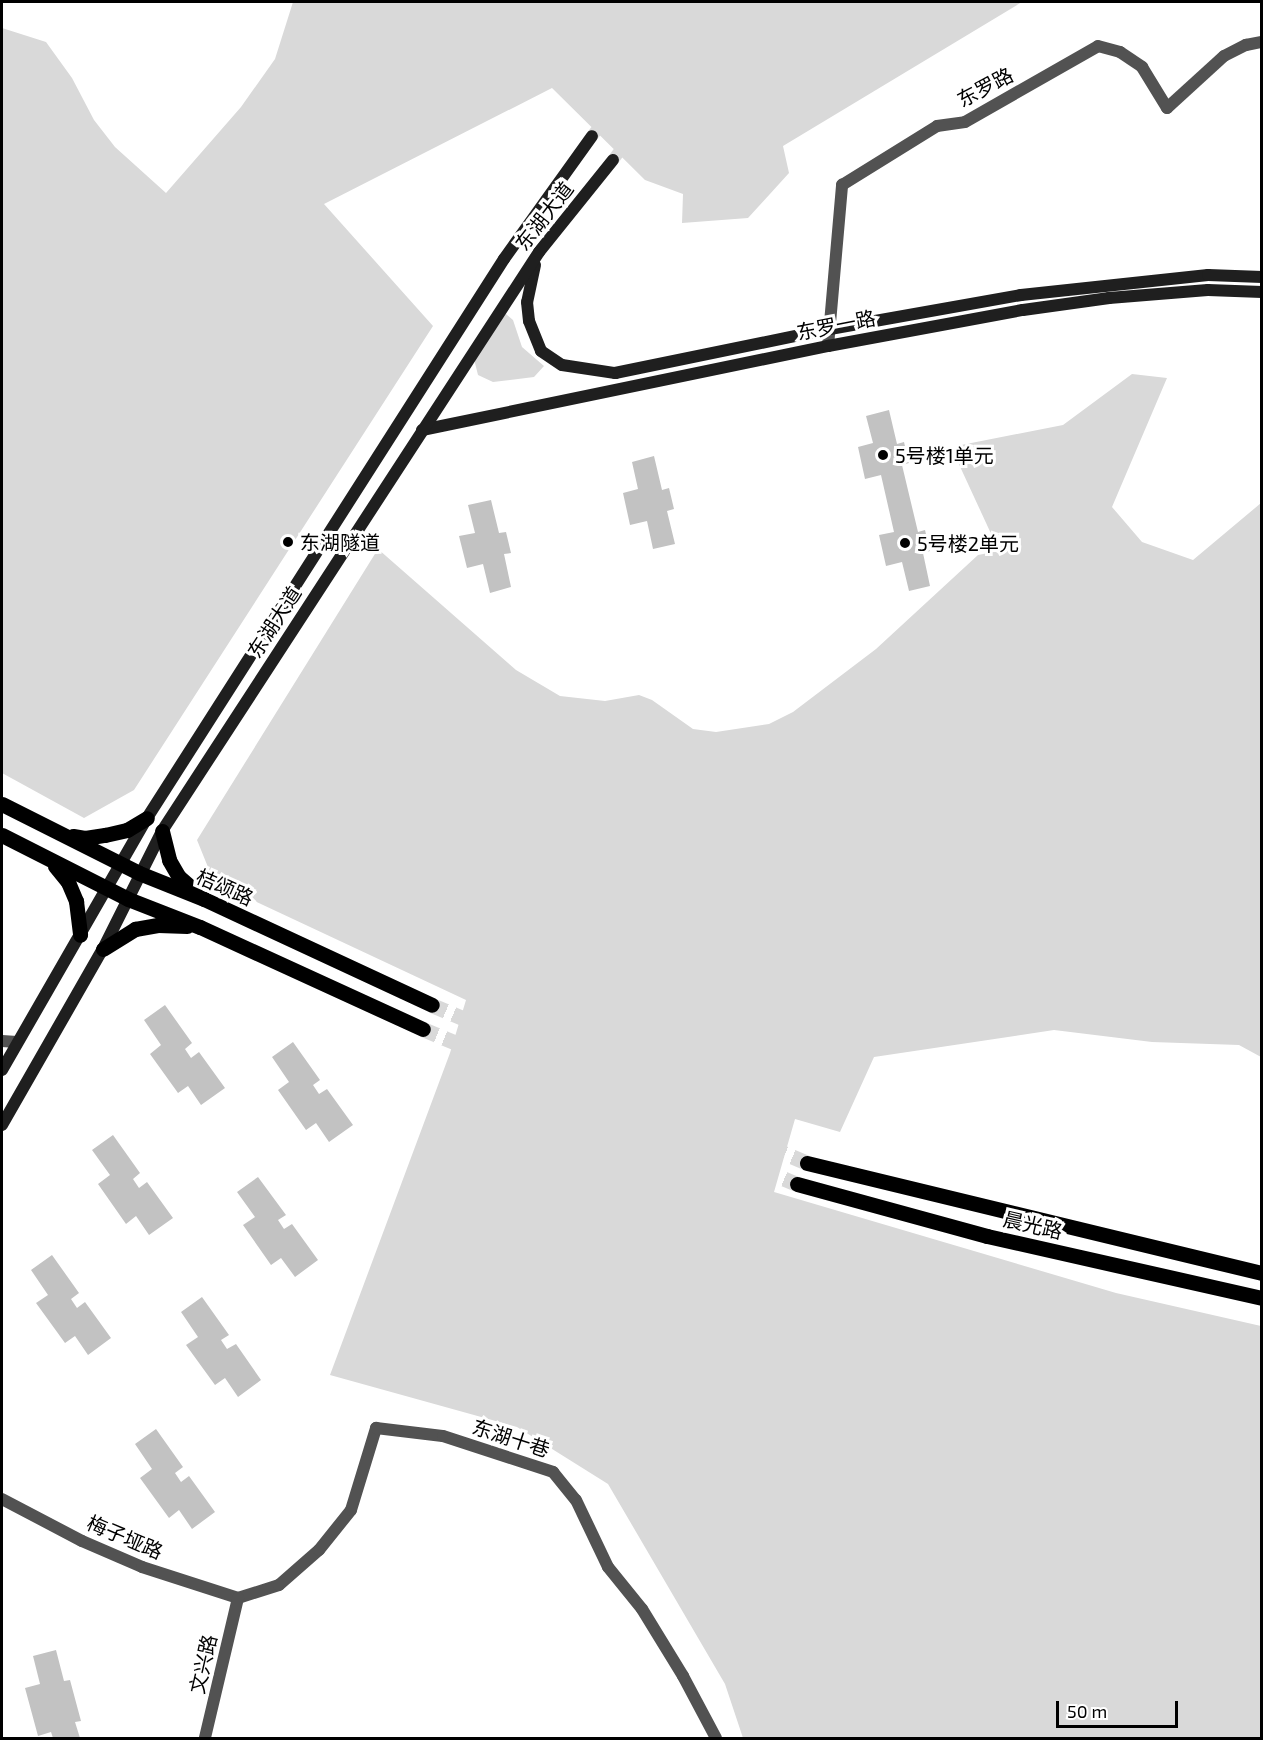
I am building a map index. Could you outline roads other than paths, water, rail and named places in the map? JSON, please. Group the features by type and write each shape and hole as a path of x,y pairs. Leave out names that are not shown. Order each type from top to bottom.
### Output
{"main road":[{"name":"东湖大道","path":"2,1070 147,818 504,259 592,136"},
{"name":"东湖大道","path":"2,1125 103,949 162,831 539,252 613,160"},
{"name":"东罗一路","path":"539,252 527,302 529,321 541,351 561,365 615,373 830,329 1021,296 1109,284 1208,276 1262,277"},
{"name":"东罗一路","path":"422,429 828,346 1023,310 1109,298 1208,290 1262,292"},
{"name":"桔颂路","path":"2,804 139,873 204,899 432,1005"},
{"path":"62,835 85,838 105,835 128,830 147,818"},
{"path":"162,831 170,860 179,877 204,899"},
{"path":"2,835 128,899 200,927 423,1029"},
{"path":"49,859 68,882 76,901 80,935"},
{"path":"103,949 135,930 158,925 200,927"},
{"name":"晨光路","path":"807,1163 1262,1273"},
{"name":"晨光路","path":"797,1184 987,1236 1262,1298"}],"street":[{"name":"东罗路","path":"828,346 842,186 937,126 965,122 1098,46 1120,52 1142,67 1167,108 1224,56 1246,45 1262,42"},
{"path":"2,1041 17,1042"},
{"name":"东湖十巷","path":"238,1598 279,1585 319,1550 351,1510 376,1428 443,1436 553,1472 576,1500 608,1567 642,1608 683,1676 716,1738"},
{"name":"梅子垭路","path":"2,1499 82,1541 142,1568 238,1598"},
{"name":"文兴路","path":"205,1738 238,1598"}],"tunnel":[{"path":"592,136 664,46 709,2"},
{"path":"613,160 651,109 756,2"},
{"path":"432,1005 807,1163"},
{"path":"423,1029 797,1184"}],"place":[{"name":"5号楼1单元","path":"883,455"},
{"name":"东湖隧道","path":"288,542"},
{"name":"5号楼2单元","path":"905,543"}]}
